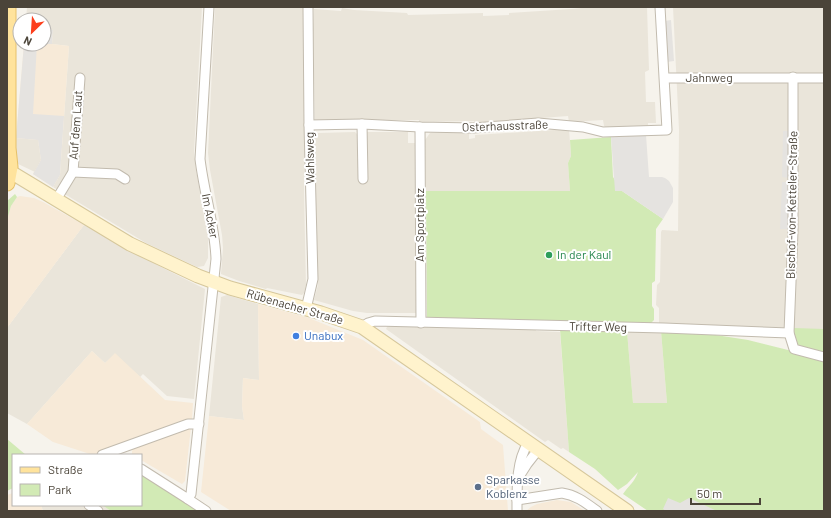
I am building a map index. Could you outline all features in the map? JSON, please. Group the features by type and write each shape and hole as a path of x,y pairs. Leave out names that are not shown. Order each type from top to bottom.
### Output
{"main road":[{"path":"8,7 8,175"},
{"name":"Rübenacher Straße","path":"8,175 56,200 146,253 214,282 258,297 321,313 362,327 628,511"}],"street":[{"name":"Im Acker","path":"188,499 192,489 216,260 215,240 200,159 209,7"},
{"name":"Wahlsweg","path":"306,309 312,279 308,7"},
{"path":"660,7 665,78"},
{"name":"Bischof-von-Ketteler-Straße","path":"789,333 793,231 793,77"},
{"name":"Auf dem Laut","path":"56,200 73,172 80,78"},
{"name":"Osterhausstraße","path":"309,126 362,124 473,128 538,123 583,127 603,132 667,130 665,78"},
{"name":"Jahnweg","path":"665,78 824,78"},
{"path":"362,124 363,179"},
{"name":"Am Sportplatz","path":"420,127 420,323"},
{"name":"Auf dem Laut","path":"73,172 117,174 125,179"},
{"name":"Trifter Weg","path":"362,327 375,321 664,328 789,333"},
{"path":"789,333 794,349 824,356"},
{"path":"117,453 188,424 199,424"},
{"path":"516,511 518,480 522,454 533,446"},
{"path":"142,470 206,511"},
{"path":"517,500 562,493 580,499 597,511"}],"shaded area":[{"path":"27,7 202,7 194,152 208,238 208,258 204,266 197,267 146,243 53,187 60,175 69,46 52,44 52,12 27,12"},
{"path":"215,7 305,7 307,168 304,168 304,193 306,285 302,295 266,289 221,274 223,248 222,235 208,153"},
{"path":"592,7 647,7 649,70 645,72 646,102 655,102 656,123 648,123 648,128 608,130 604,126 603,120 569,122 568,116 474,123 474,121 419,122 419,120 315,121 314,9 341,11 342,8 407,13 408,15 483,13 483,16"},
{"path":"673,7 824,7 824,352 794,328 659,325 659,308 656,305 657,285 660,282 661,232 662,230 678,231 679,130"},
{"path":"671,20 674,61 667,62 664,21"},
{"path":"52,44 69,46 60,175 53,187 33,174 41,160 38,140 16,138 23,52 52,52"},
{"path":"23,52 37,52 33,114 64,116 60,175 53,187 33,174 41,160 38,140 16,138"},
{"path":"569,129 571,156 568,163 570,191 426,191 425,140 430,133 469,132 469,139 475,138 475,135"},
{"path":"783,131 790,131 790,178 782,177"},
{"path":"355,132 358,135 361,183 367,182 367,132 408,132 408,143 415,143 417,313 367,313 353,311 314,300 318,285 318,275 314,137 318,133"},
{"path":"646,135 649,177 665,178 669,181 673,188 673,202 663,219 622,191 615,191 611,137"},
{"path":"16,138 38,140 41,160 35,172 16,163"},
{"path":"782,182 790,182 789,229 780,229"},
{"path":"17,197 34,198 43,202 84,225 7,328 7,220 11,206"},
{"path":"84,225 205,289 194,399 167,396 143,374 140,377 115,354 105,363 92,351 27,424 7,413 7,328"},
{"path":"227,295 258,304 259,380 243,378 242,406 244,420 209,416 221,297"},
{"path":"258,304 309,318 363,340 480,422 481,429 503,445 508,511 231,511 201,492 209,416 244,420 242,406 243,378 259,380"},
{"path":"388,325 536,328 536,331 560,332 569,452 563,448 561,449 548,440 545,442 386,329"},
{"path":"627,331 661,331 667,403 633,403"},
{"path":"92,351 105,363 115,353 165,400 193,403 192,420 96,454 90,454 53,442 27,424"},
{"path":"191,427 185,481 182,484 142,461 142,454 132,454 135,446"},
{"path":"12,493 12,506 41,506 43,511 7,511 7,495"},
{"path":"668,498 680,503 689,498 717,511 666,511 663,509"},
{"path":"557,500 571,502 585,511 526,511 537,504"},
{"path":"41,506 104,506 111,511 43,511"}],"green space":[{"path":"611,137 613,177 622,191 663,219 656,229 655,281 652,283 652,306 654,309 654,320 649,325 427,320 426,191 570,191 568,163 571,156 570,140"},
{"path":"15,194 17,197 11,206 7,220 7,201"},
{"path":"794,328 824,329 824,352 794,344"},
{"path":"560,329 627,331 633,403 667,403 661,331 703,333 748,340 824,359 824,511 648,511 623,494 638,472 627,484 618,490 595,469 569,452"},
{"path":"7,439 25,454 12,454 12,488 7,491"},
{"path":"142,474 202,511 111,511 104,506 142,506"}],"place":[{"name":"In der Kaul","path":"549,255"},
{"name":"Unabux","path":"296,336"},
{"name":"Sparkasse Koblenz","path":"478,487"}]}
